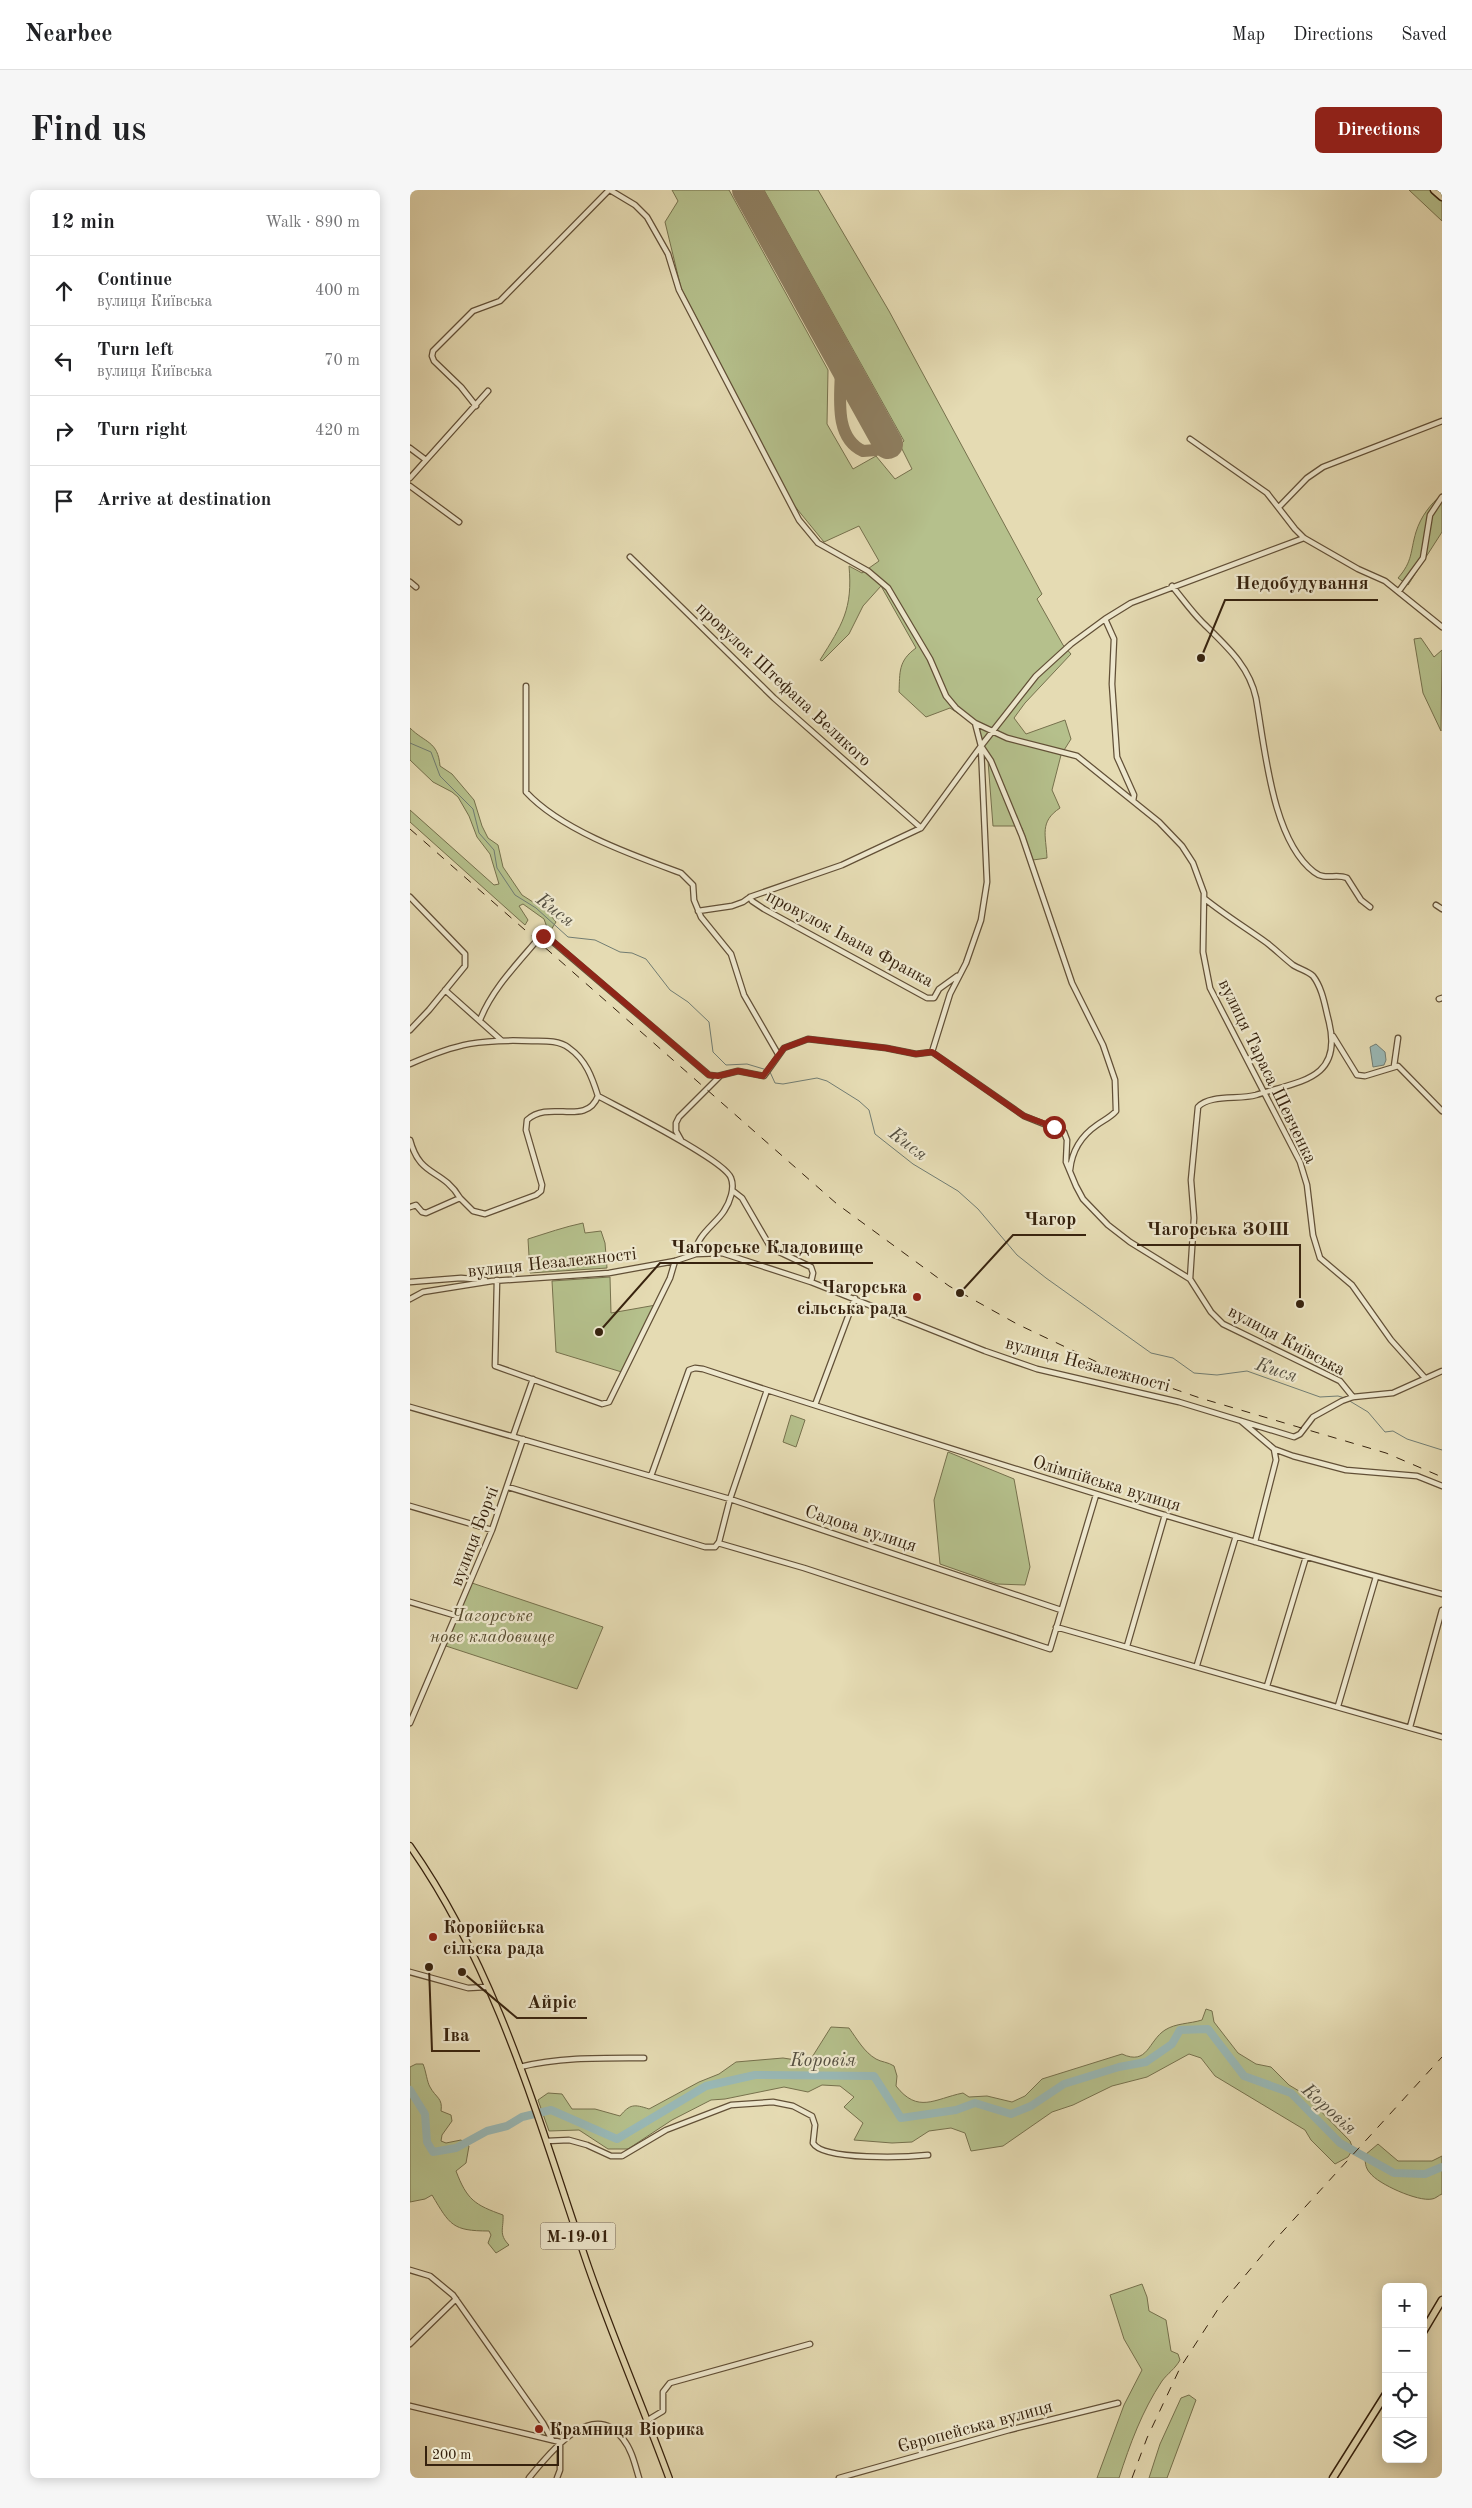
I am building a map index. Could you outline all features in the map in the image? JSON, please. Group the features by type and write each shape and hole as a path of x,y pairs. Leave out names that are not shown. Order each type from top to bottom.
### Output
{"highway":[{"path":"1434,190 1442,197"},
{"path":"1425,2328 1442,2300"},
{"path":"1334,2478 1382,2400"}],"main road":[{"name":"М-19-01","path":"410,1846 433,1879 456,1921 487,1987 531,2097 599,2297 669,2478"}],"street":[{"path":"476,406 461,387 434,361 433,351 473,310 500,301 609,190"},
{"name":"вулиця Тараса Шевченка","path":"609,190 639,208 647,217 670,258 680,290 799,520 818,543 863,568 885,585 933,664 948,699 975,723 1007,738 1074,754 1159,822 1188,854 1200,880 1205,899 1203,952 1210,988 1302,1166 1312,1230 1320,1258 1352,1285 1391,1340 1425,1378"},
{"path":"410,478 488,391"},
{"path":"1279,507 1318,469 1442,421"},
{"path":"1190,439 1267,492 1304,538 1399,591 1442,627"},
{"path":"410,448 426,460"},
{"path":"410,486 459,522"},
{"path":"1399,591 1423,558 1430,515 1442,497"},
{"path":"698,911 732,906 750,897 842,866 921,828 981,746 1036,676 1071,644 1131,603 1304,538"},
{"name":"провулок Штефана Великого","path":"630,557 780,704 921,828"},
{"path":"410,582 416,587"},
{"path":"1172,586 1200,621 1232,651 1251,682 1256,698 1282,828 1289,842 1314,872 1323,878 1345,878 1360,900 1370,907"},
{"path":"1105,619 1114,639 1112,684 1118,757 1134,796 1133,801"},
{"path":"526,686 526,792 548,810 586,835 683,874 693,885 694,900 703,920 730,953 744,995 778,1054"},
{"path":"480,1020 488,1002 499,987 539,938 546,936 702,1071 711,1076 738,1071 761,1076 766,1074 778,1054 794,1043 814,1039 856,1046 886,1048 916,1054 932,1052 950,994 966,963 981,920 987,882 981,746 975,723"},
{"path":"981,746 991,761 1022,836 1072,983 1103,1045 1115,1080 1116,1111 1078,1143 1072,1157 1070,1172"},
{"path":"410,897 464,954 466,966 410,1030"},
{"name":"провулок Івана Франка","path":"750,897 752,901 764,909 927,998 934,998 939,989 960,973"},
{"path":"1190,1279 1194,1218 1191,1180 1195,1151 1197,1109 1206,1101 1248,1096 1305,1079 1320,1071 1332,1053 1332,1035 1322,994 1311,975 1295,966 1266,942 1236,924 1205,899"},
{"path":"1436,905 1442,909"},
{"path":"445,990 501,1040"},
{"path":"1332,1035 1357,1075 1365,1076 1394,1066 1402,1069 1442,1111"},
{"path":"1394,1066 1398,1038"},
{"path":"410,1064 446,1048 479,1041 554,1042 569,1047 590,1070 598,1096 683,1142 726,1170 731,1178 732,1191 725,1210 698,1243 696,1254"},
{"name":"вулиця Київська","path":"932,1052 1024,1116 1063,1131 1067,1138 1066,1160 1083,1198 1108,1225 1130,1242 1190,1279 1211,1312 1221,1322 1340,1381 1351,1398"},
{"path":"683,1142 676,1131 678,1119 721,1075"},
{"path":"410,1140 419,1163 448,1182 473,1211 485,1214 538,1194 542,1185 526,1130 527,1120 546,1110 569,1113 578,1112 592,1104 598,1096"},
{"path":"732,1191 742,1198 770,1248 812,1267 811,1282"},
{"path":"410,1207 416,1205 421,1212 426,1213 460,1198"},
{"name":"вулиця Незалежності","path":"410,1299 423,1292 494,1281 609,1273 675,1261 696,1254 722,1253 855,1298 985,1351 1037,1369 1179,1402 1294,1437 1302,1433 1311,1419 1342,1401 1351,1398"},
{"path":"410,1282 461,1278 494,1281 495,1366 602,1404 609,1402 670,1278 675,1261"},
{"path":"815,1405 855,1298"},
{"name":"Олімпійська вулиця","path":"651,1476 689,1370 695,1368 703,1369 1096,1495 1306,1557 1442,1594"},
{"path":"1351,1398 1388,1394 1442,1371"},
{"path":"513,1436 533,1379"},
{"path":"508,1486 705,1547 714,1547 718,1543 730,1499 767,1390"},
{"name":"Садова вулиця","path":"410,1408 730,1499 1061,1610"},
{"path":"1240,1420 1274,1448 1338,1468 1417,1476 1442,1486"},
{"name":"вулиця Борчі","path":"410,1723 492,1530 523,1439"},
{"path":"1255,1542 1276,1460 1274,1448"},
{"path":"718,1543 813,1571 1050,1649 1096,1495"},
{"path":"410,1506 492,1530"},
{"path":"1127,1646 1165,1515"},
{"path":"1197,1666 1236,1536"},
{"path":"1267,1686 1306,1557"},
{"path":"1338,1706 1376,1577"},
{"path":"410,1602 457,1616"},
{"path":"1410,1727 1442,1610"},
{"path":"1056,1627 1442,1737"},
{"path":"410,1972 468,1988 487,1987"},
{"path":"520,2068 538,2062 644,2058"},
{"path":"547,2141 569,2140 587,2145 611,2156 622,2156 666,2130 731,2105 773,2102 793,2106 812,2116 815,2125 813,2143 819,2149 868,2158 928,2155"},
{"path":"410,2270 430,2276 456,2299 545,2427 552,2440"},
{"path":"410,2344 456,2299"},
{"path":"648,2420 661,2414 664,2408 662,2392 670,2383 810,2344"},
{"name":"Європейська вулиця","path":"839,2478 1009,2430 1118,2403"},
{"path":"410,2406 560,2442"},
{"path":"529,2478 560,2442 588,2427 600,2425 609,2428 621,2436 627,2444 639,2478"},
{"path":"557,2478 560,2470 560,2442"}],"green space":[{"path":"672,190 729,190 828,370 827,424 853,469 876,456 895,479 912,469 900,445 904,441 764,190 818,190 889,311 1042,594 1037,599 1063,645 1071,654 1025,703 1014,718 1026,734 1065,720 1071,739 1061,755 1052,790 1060,808 1053,813 1046,824 1047,858 1033,860 1022,828 993,826 988,761 981,746 978,726 950,708 926,717 899,692 901,667 906,658 916,648 881,586 863,606 849,634 822,661 820,660 844,616 849,594 849,566 862,573 879,561 859,526 824,542 793,504 681,288 665,222 678,201"},
{"path":"1409,190 1442,190 1442,221"},
{"path":"1442,494 1442,532 1408,585 1398,578 1409,561 1420,521"},
{"path":"1421,638 1434,657 1442,650 1441,731 1423,693 1414,639"},
{"path":"410,728 434,747 440,766 452,774 474,800 488,838 498,845 503,867 522,895 547,911 556,922 549,933 544,919 523,904 519,906 528,920 525,925 410,822 410,810 494,885 499,884 490,854 477,837 469,816 458,797 433,782 410,760"},
{"path":"583,1223 585,1233 601,1231 605,1243 607,1268 530,1273 528,1239"},
{"path":"610,1277 611,1313 656,1305 625,1373 556,1352 552,1281"},
{"path":"791,1415 805,1420 796,1447 783,1442"},
{"path":"948,1452 1014,1479 1030,1567 1025,1585 997,1584 940,1564 934,1500"},
{"name":"Чагорське нове кладовище","path":"472,1583 603,1627 577,1689 446,1646"},
{"path":"1206,2009 1212,2011 1214,2022 1238,2053 1256,2064 1271,2067 1289,2085 1304,2094 1350,2141 1353,2149 1348,2157 1335,2164 1311,2140 1305,2130 1215,2076 1201,2058 1189,2054 1147,2077 1112,2086 1073,2105 1052,2112 1003,2146 971,2151 965,2133 951,2128 929,2131 912,2142 892,2143 854,2140 863,2123 844,2107 854,2097 840,2086 822,2085 808,2092 784,2087 711,2100 672,2120 628,2149 608,2149 579,2130 549,2131 538,2100 548,2093 562,2094 572,2109 595,2109 620,2116 633,2106 649,2109 699,2082 719,2074 736,2062 783,2058 809,2062 831,2027 849,2028 868,2053 878,2060 894,2066 897,2076 896,2086 904,2095 912,2100 919,2102 935,2101 963,2093 969,2097 987,2096 1012,2102 1025,2096 1042,2079 1122,2054 1131,2057 1143,2055 1165,2030 1202,2020"},
{"path":"416,2064 423,2064 429,2085 440,2101 441,2111 451,2115 452,2121 442,2135 441,2141 446,2143 461,2140 469,2146 466,2163 456,2171 464,2189 473,2200 485,2208 503,2215 503,2234 509,2245 496,2253 488,2243 491,2235 489,2231 459,2228 448,2220 432,2195 425,2199 410,2202 410,2067"},
{"path":"1378,2144 1398,2161 1432,2161 1442,2156 1442,2194 1433,2199 1418,2198 1399,2191 1374,2177 1367,2169 1365,2155"},
{"path":"1142,2284 1147,2297 1149,2311 1166,2320 1171,2351 1178,2354 1180,2360 1162,2381 1148,2404 1132,2440 1119,2478 1097,2478 1124,2405 1142,2370 1124,2339 1110,2295"},
{"path":"1189,2395 1196,2400 1167,2478 1149,2478 1160,2444 1181,2398"}],"water":[{"path":"1376,1044 1385,1052 1386,1060 1384,1065 1373,1067 1370,1047"}],"waterway":[{"name":"Кися","path":"410,743 431,752 440,776 473,809 479,833 494,850 497,868 515,895 536,908 568,937 595,940 620,952 632,953 646,959 670,990 688,1002 709,1022 713,1052 726,1065 747,1064 767,1070"},
{"name":"Кися","path":"770,1072 775,1083 783,1084 817,1078 827,1081 859,1101 869,1110 875,1134 913,1164 958,1191 978,1209 1017,1255 1151,1353 1173,1358 1194,1373 1217,1375 1247,1371 1320,1397 1338,1396 1345,1398"},
{"name":"Кися","path":"1348,1400 1368,1412 1385,1432 1393,1431 1407,1439 1442,1450"},
{"name":"Коровія","path":"410,2090 425,2114 427,2142 433,2152 456,2148 487,2131 507,2126 522,2117 551,2110 617,2139 706,2086 755,2075 874,2076 901,2118 956,2110 975,2103 1011,2114 1031,2106 1064,2084 1119,2067 1146,2062 1172,2044 1180,2030 1208,2029 1244,2076 1291,2093 1340,2143 1394,2173 1425,2174 1442,2167"}],"taxiway":[{"path":"841,361 840,411 846,435 853,444 863,451 876,450 887,442"}],"runway":[{"path":"747,190 888,444"}],"railway":[{"path":"410,829 837,1204 949,1286 1017,1324 1099,1363 1200,1398 1386,1453 1442,1477"},
{"path":"1132,2478 1147,2438 1180,2368 1222,2303 1274,2241 1442,2057"}],"place":[{"name":"Недобудування","path":"1201,658"},
{"name":"Чагор","path":"960,1293"},
{"name":"Чагорська сільська рада","path":"917,1297"},
{"name":"Чагорська ЗОШ","path":"1300,1304"},
{"name":"Чагорське Кладовище","path":"599,1332"},
{"name":"Коровійська сільска рада","path":"433,1937"},
{"name":"Іва","path":"429,1967"},
{"name":"Айріс","path":"462,1972"},
{"name":"Крамниця Віорика","path":"539,2429"}],"route":[{"path":"543,936 548,937 616,998 709,1075 718,1076 738,1071 763,1076 784,1048 808,1039 837,1041 856,1046 886,1048 916,1054 932,1052 1024,1116 1054,1127"}]}
